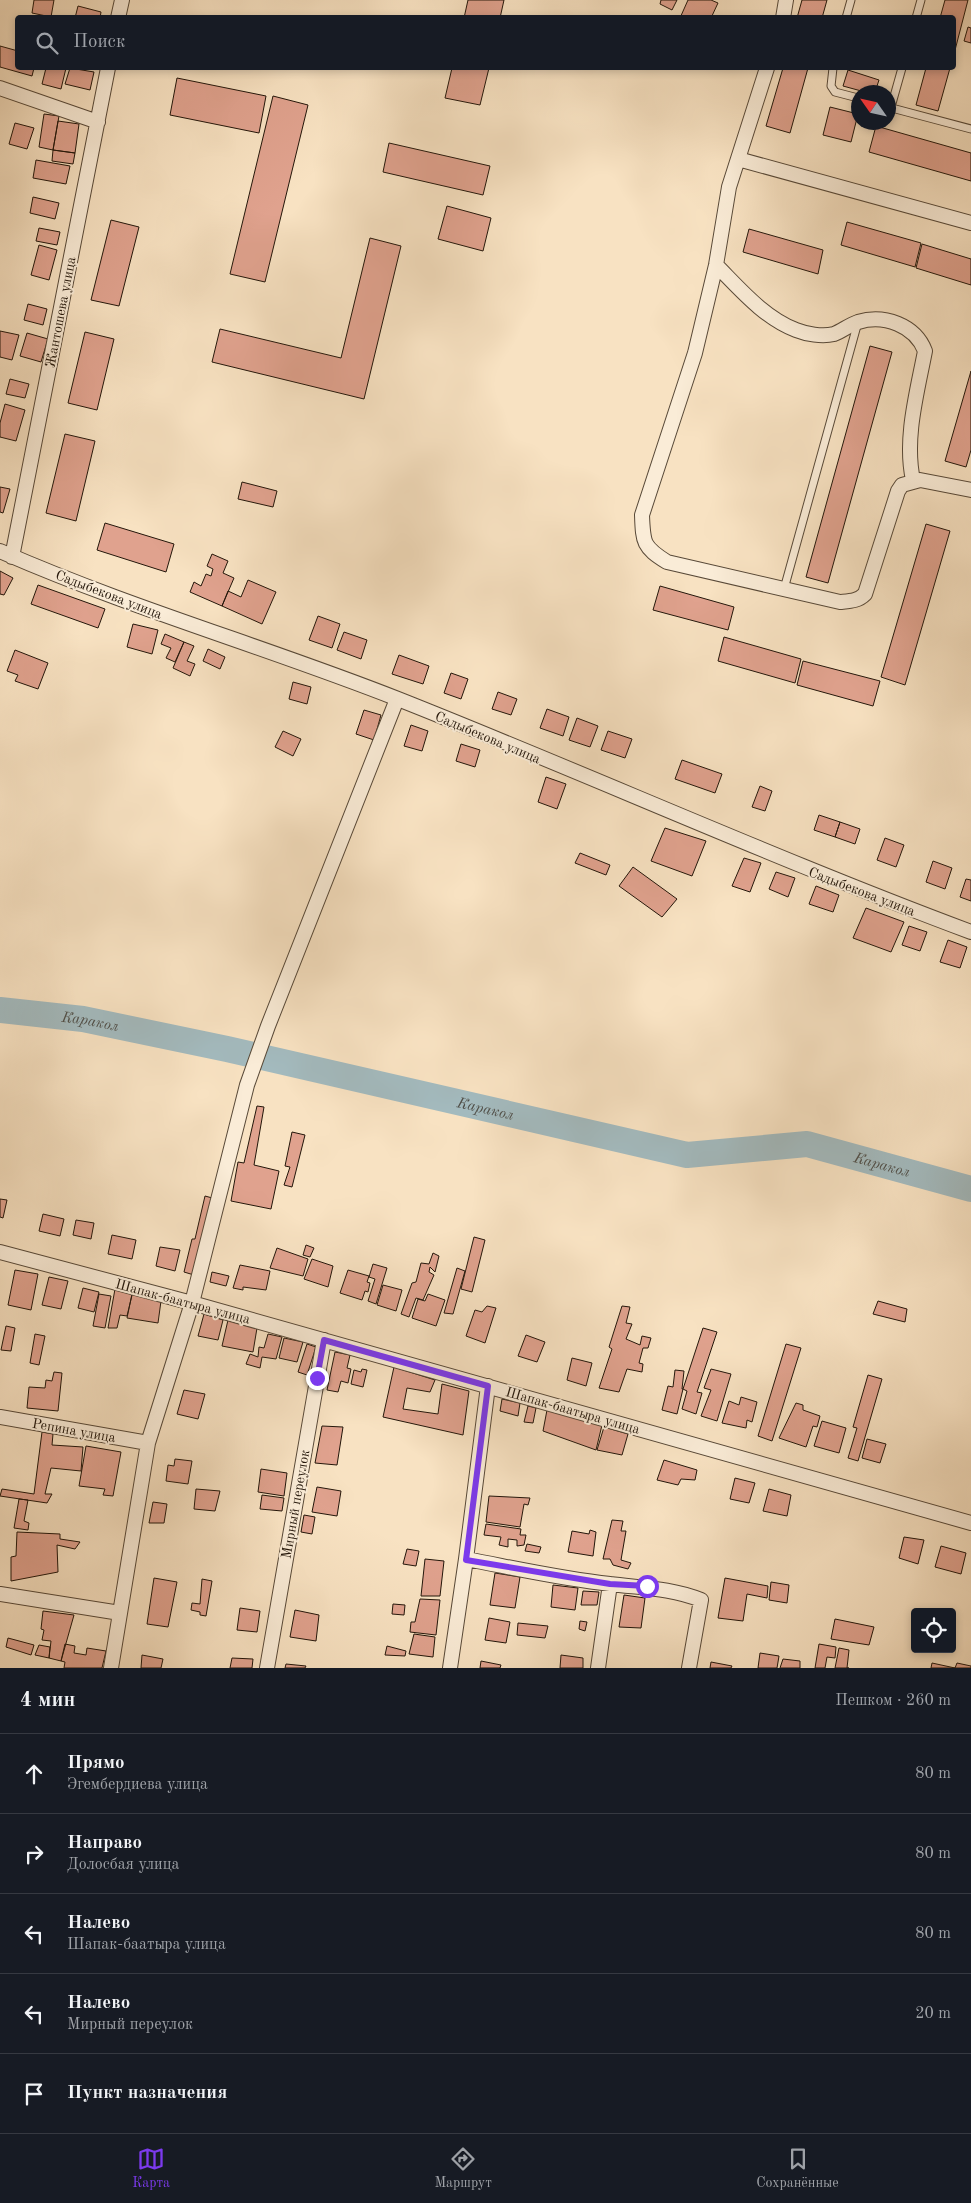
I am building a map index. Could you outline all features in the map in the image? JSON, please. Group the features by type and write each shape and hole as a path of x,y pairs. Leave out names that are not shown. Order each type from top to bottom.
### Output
{"street":[{"path":"119,15 122,0"},
{"path":"783,15 786,0"},
{"name":"Жантошева улица","path":"6,554 108,70"},
{"path":"766,70 729,186 716,265 695,353 642,515 642,539 652,553 667,562 840,602 860,599 865,594 898,491 902,485 913,480 920,480 971,490"},
{"path":"0,88 98,122"},
{"path":"738,159 971,223"},
{"path":"716,265 757,307 795,330 816,334 833,334 858,322 878,319 899,324 914,333 922,343 924,352 912,420 910,465 913,480"},
{"name":"Садыбекова улица","path":"6,554 156,612 397,699 860,891 971,932"},
{"path":"111,1668 148,1443 192,1302 247,1085 268,1026 397,699"},
{"name":"Шапак-баатыра улица","path":"0,1252 192,1302 971,1523"},
{"name":"Мирный переулок","path":"267,1668 324,1340"},
{"path":"450,1668 488,1386"},
{"name":"Репина улица","path":"0,1417 148,1443"},
{"path":"466,1560 610,1584 647,1586 683,1593 700,1600 690,1668"},
{"path":"598,1668 610,1584"},
{"path":"0,1594 120,1612"}],"lane":[{"path":"847,15 851,0"},
{"path":"917,15 921,0"},
{"path":"833,70 831,86 835,92 851,96"},
{"path":"896,87 901,70"},
{"path":"896,109 971,130"},
{"path":"784,589 858,322"}],"building":[{"path":"34,0 54,0 51,15 32,13"},
{"path":"468,0 504,0 501,15 465,15"},
{"path":"661,0 677,0 672,10 660,4"},
{"path":"688,0 711,0 718,3 712,15 681,15"},
{"path":"802,0 827,0 823,15 798,15"},
{"path":"945,0 968,0 956,46 956,15 941,15"},
{"path":"78,6 101,12 100,15 76,15"},
{"path":"968,27 971,28 971,43 964,41"},
{"path":"0,46 15,50 15,70 34,70 32,76 0,67"},
{"path":"46,70 66,70 61,89 42,84"},
{"path":"69,70 94,72 90,90 65,84"},
{"path":"452,70 489,70 480,105 445,98"},
{"path":"782,70 807,70 790,133 766,126"},
{"path":"848,70 879,80 877,85 851,85 851,88 843,86"},
{"path":"925,70 949,70 938,111 916,105"},
{"path":"177,78 266,96 259,133 170,115"},
{"path":"273,96 308,105 265,282 230,274"},
{"path":"830,107 851,112 851,130 854,130 851,142 823,135"},
{"path":"44,114 59,116 53,150 39,147"},
{"path":"58,121 79,124 75,153 53,150"},
{"path":"15,123 34,128 27,149 9,144"},
{"path":"875,130 890,130 971,153 971,181 869,152"},
{"path":"389,143 490,166 483,195 383,172"},
{"path":"53,150 75,153 73,164 52,161"},
{"path":"36,160 70,166 66,184 33,178"},
{"path":"33,197 59,203 55,219 30,213"},
{"path":"447,206 491,218 483,251 438,239"},
{"path":"111,220 139,227 119,306 91,300"},
{"path":"847,222 921,243 915,267 841,245"},
{"path":"39,228 60,232 57,245 36,241"},
{"path":"749,229 823,250 818,274 743,252"},
{"path":"370,238 401,246 364,399 212,362 220,329 341,358"},
{"path":"922,244 971,259 971,285 916,268"},
{"path":"39,245 57,250 49,280 31,275"},
{"path":"28,304 47,309 43,325 24,320"},
{"path":"0,331 19,335 12,360 0,357"},
{"path":"85,332 114,339 97,410 68,403"},
{"path":"27,333 48,339 41,362 20,356"},
{"path":"870,346 892,352 828,583 806,577"},
{"path":"971,371 971,450 966,467 945,461"},
{"path":"10,379 29,384 25,398 6,394"},
{"path":"5,404 25,410 16,441 0,437 0,423"},
{"path":"65,434 95,441 76,521 46,513"},
{"path":"242,482 277,491 273,507 238,499"},
{"path":"0,487 10,489 3,513 0,512"},
{"path":"105,523 174,544 166,572 97,550"},
{"path":"926,524 950,531 905,685 881,677"},
{"path":"212,554 228,561 223,573 234,578 222,606 190,592 194,582 201,586 206,574 211,576 213,569 207,566"},
{"path":"0,571 13,578 4,595 0,594"},
{"path":"248,580 276,592 262,624 222,606 228,591 241,597"},
{"path":"38,585 105,609 98,628 31,604"},
{"path":"660,586 734,607 728,630 653,610"},
{"path":"318,616 340,624 332,648 309,640"},
{"path":"133,624 158,630 152,654 127,647"},
{"path":"344,632 367,640 361,659 337,650"},
{"path":"165,634 184,642 175,662 166,658 171,648 161,644"},
{"path":"724,637 801,659 795,683 718,661"},
{"path":"184,642 194,646 187,661 195,664 190,676 173,668"},
{"path":"208,649 225,657 220,669 203,661"},
{"path":"15,650 48,663 38,689 15,681 18,675 7,671"},
{"path":"399,655 429,666 423,684 392,674"},
{"path":"803,661 880,681 873,706 797,685"},
{"path":"451,673 468,679 461,699 444,693"},
{"path":"293,682 311,687 307,704 289,699"},
{"path":"498,692 517,699 511,715 492,709"},
{"path":"547,709 569,717 563,736 540,728"},
{"path":"364,710 381,715 374,740 356,734"},
{"path":"577,718 598,726 590,747 569,740"},
{"path":"411,725 428,731 422,751 404,746"},
{"path":"283,731 301,739 293,756 275,747"},
{"path":"608,731 632,739 625,758 601,750"},
{"path":"461,744 480,750 475,767 456,761"},
{"path":"682,760 722,774 715,793 675,779"},
{"path":"546,777 566,784 557,809 538,802"},
{"path":"760,786 772,791 765,811 752,807"},
{"path":"819,815 840,822 835,837 814,830"},
{"path":"840,822 860,829 855,844 835,837"},
{"path":"665,828 706,841 692,876 651,861"},
{"path":"885,838 904,845 896,867 877,860"},
{"path":"580,853 610,865 606,875 575,863"},
{"path":"744,858 761,863 750,892 732,886"},
{"path":"933,861 952,868 945,889 926,882"},
{"path":"633,867 677,899 662,917 619,886"},
{"path":"776,872 795,878 788,897 769,889"},
{"path":"966,879 971,880 971,901 960,897"},
{"path":"816,886 839,895 833,912 809,904"},
{"path":"866,908 904,922 891,952 853,938"},
{"path":"909,926 927,932 920,951 902,945"},
{"path":"948,940 967,947 960,968 940,962"},
{"path":"257,1106 264,1107 254,1165 279,1171 271,1209 231,1201 238,1162 244,1163"},
{"path":"292,1132 305,1135 292,1187 284,1185 290,1167 285,1166"},
{"path":"205,1196 216,1199 194,1275 184,1272 192,1239 195,1239"},
{"path":"0,1199 7,1200 3,1218 0,1217"},
{"path":"43,1214 64,1219 60,1236 39,1231"},
{"path":"76,1220 94,1223 91,1239 73,1235"},
{"path":"112,1235 136,1240 132,1259 108,1254"},
{"path":"474,1237 485,1240 472,1292 461,1289"},
{"path":"306,1245 314,1248 310,1257 303,1255"},
{"path":"160,1247 180,1250 175,1271 156,1266"},
{"path":"277,1248 308,1259 303,1276 270,1268"},
{"path":"433,1253 439,1256 435,1272 430,1267 429,1272 434,1275 423,1300 416,1298 409,1317 401,1314 412,1283 416,1282 421,1263 429,1264"},
{"path":"312,1259 333,1266 328,1287 304,1279"},
{"path":"373,1264 387,1268 376,1304 368,1301 375,1279 369,1277"},
{"path":"240,1265 270,1271 266,1290 243,1287 243,1290 233,1288"},
{"path":"457,1268 465,1271 453,1314 444,1313"},
{"path":"15,1270 38,1274 31,1310 8,1305"},
{"path":"348,1270 369,1276 367,1282 370,1283 368,1292 365,1291 362,1300 340,1293"},
{"path":"212,1272 229,1276 226,1286 210,1282"},
{"path":"49,1277 68,1281 61,1309 42,1305"},
{"path":"383,1285 402,1290 396,1311 377,1305"},
{"path":"83,1288 99,1292 94,1312 78,1308"},
{"path":"115,1289 133,1291 127,1316 120,1315 117,1328 108,1328"},
{"path":"99,1294 111,1296 105,1328 93,1326"},
{"path":"132,1294 161,1301 158,1323 127,1318"},
{"path":"428,1294 445,1300 436,1326 412,1318 418,1299 425,1301"},
{"path":"878,1301 907,1309 905,1322 873,1314"},
{"path":"487,1306 496,1308 485,1343 466,1336 475,1310 482,1312"},
{"path":"622,1306 630,1307 626,1323 632,1324 626,1339 640,1345 642,1336 651,1338 648,1348 643,1348 639,1363 643,1364 642,1372 627,1369 619,1392 599,1388 612,1349 609,1347"},
{"path":"204,1314 223,1320 218,1340 198,1336"},
{"path":"228,1320 240,1323 258,1322 253,1352 222,1346"},
{"path":"6,1326 15,1328 11,1351 1,1350"},
{"path":"703,1328 717,1332 697,1392 702,1393 696,1414 682,1409 687,1391 683,1389"},
{"path":"35,1334 45,1336 39,1365 30,1363"},
{"path":"268,1334 282,1337 276,1359 262,1357 260,1368 246,1364 250,1354 258,1357 259,1347 264,1348"},
{"path":"526,1335 545,1342 537,1362 518,1356"},
{"path":"284,1338 303,1342 297,1362 279,1358"},
{"path":"307,1344 316,1347 307,1375 298,1372"},
{"path":"786,1344 801,1348 772,1441 758,1436"},
{"path":"335,1352 350,1355 347,1368 351,1369 348,1383 341,1381 338,1392 327,1390"},
{"path":"572,1358 592,1363 586,1386 567,1380"},
{"path":"394,1367 435,1380 430,1392 407,1388 403,1409 438,1414 442,1384 469,1391 463,1435 383,1417"},
{"path":"362,1369 367,1370 363,1387 351,1384 354,1370 361,1372"},
{"path":"711,1369 731,1374 717,1421 701,1416 711,1390 704,1388"},
{"path":"675,1370 684,1371 683,1389 677,1414 662,1410 668,1386 673,1387"},
{"path":"54,1372 62,1373 58,1411 27,1408 29,1387 45,1388 46,1380 52,1381"},
{"path":"868,1375 882,1379 858,1461 848,1458 857,1428 853,1427"},
{"path":"184,1390 205,1394 198,1419 177,1414"},
{"path":"741,1397 757,1402 752,1422 747,1420 746,1428 722,1423 729,1401 739,1405"},
{"path":"502,1399 520,1403 518,1416 500,1411"},
{"path":"796,1403 803,1405 803,1410 820,1416 817,1427 813,1426 806,1447 779,1438"},
{"path":"528,1406 536,1408 533,1423 524,1422"},
{"path":"547,1410 602,1425 596,1450 543,1431"},
{"path":"822,1421 846,1428 839,1453 814,1446"},
{"path":"322,1426 343,1427 337,1465 315,1463"},
{"path":"604,1427 628,1434 622,1455 597,1450"},
{"path":"42,1432 53,1434 52,1445 83,1447 81,1471 51,1468 45,1494 52,1494 47,1503 0,1496 2,1489 34,1494"},
{"path":"867,1439 886,1444 880,1463 862,1458"},
{"path":"86,1446 121,1452 113,1496 103,1495 105,1489 79,1486"},
{"path":"175,1459 192,1461 188,1484 166,1481 168,1465 174,1466"},
{"path":"664,1460 697,1470 695,1480 681,1479 678,1485 657,1480"},
{"path":"261,1469 287,1473 284,1496 258,1492"},
{"path":"735,1478 755,1483 749,1503 730,1499"},
{"path":"317,1487 341,1491 337,1516 312,1512"},
{"path":"196,1489 220,1491 215,1511 194,1509"},
{"path":"769,1489 791,1495 787,1516 763,1511"},
{"path":"262,1495 284,1498 282,1511 260,1509"},
{"path":"489,1496 530,1498 528,1505 524,1504 520,1527 486,1522"},
{"path":"19,1499 28,1500 24,1521 29,1523 28,1530 14,1528"},
{"path":"153,1502 167,1504 164,1523 149,1523"},
{"path":"304,1515 315,1517 312,1534 301,1532"},
{"path":"612,1520 623,1521 621,1531 626,1531 621,1560 631,1563 628,1569 613,1565 610,1559 603,1559"},
{"path":"486,1524 521,1529 520,1535 526,1535 524,1545 517,1546 517,1540 508,1539 508,1547 499,1545 501,1537 484,1535"},
{"path":"590,1530 596,1532 593,1556 568,1552 572,1531 589,1534"},
{"path":"17,1532 60,1534 60,1539 80,1542 75,1549 57,1545 58,1572 11,1581 11,1557 16,1556"},
{"path":"904,1537 924,1540 918,1564 899,1558"},
{"path":"527,1544 541,1547 539,1553 525,1551"},
{"path":"941,1546 966,1553 961,1574 935,1567"},
{"path":"407,1549 419,1551 416,1566 403,1564"},
{"path":"425,1559 444,1561 440,1596 421,1596"},
{"path":"495,1573 520,1577 515,1608 490,1605"},
{"path":"154,1578 177,1582 168,1627 147,1624"},
{"path":"725,1578 768,1586 767,1598 747,1594 743,1621 718,1618"},
{"path":"202,1579 212,1581 206,1616 191,1610 192,1603 200,1604"},
{"path":"771,1582 789,1585 787,1603 769,1600"},
{"path":"553,1585 578,1588 575,1610 551,1607"},
{"path":"583,1591 599,1592 597,1605 581,1605"},
{"path":"624,1595 645,1598 641,1628 619,1627"},
{"path":"420,1599 440,1600 436,1635 410,1632 411,1622 415,1622"},
{"path":"393,1604 405,1605 404,1615 392,1614"},
{"path":"240,1608 260,1611 257,1632 237,1630"},
{"path":"295,1610 319,1615 316,1641 290,1637"},
{"path":"43,1611 74,1615 61,1661 49,1658 51,1641 42,1640 44,1630 41,1629"},
{"path":"489,1618 510,1622 506,1643 485,1640"},
{"path":"835,1619 874,1627 869,1645 831,1639"},
{"path":"580,1621 587,1622 585,1631 579,1629"},
{"path":"518,1623 548,1626 545,1638 517,1635"},
{"path":"414,1634 435,1637 433,1657 409,1654"},
{"path":"8,1638 34,1645 31,1655 6,1647"},
{"path":"65,1644 75,1646 74,1653 86,1655 87,1648 106,1651 102,1668 64,1668 65,1662 61,1661"},
{"path":"819,1644 836,1647 835,1658 827,1657 825,1668 815,1668"},
{"path":"39,1645 50,1647 49,1658 35,1655"},
{"path":"387,1646 406,1651 405,1656 385,1655"},
{"path":"839,1648 849,1650 847,1668 835,1668"},
{"path":"760,1653 779,1656 777,1668 758,1668"},
{"path":"142,1655 163,1659 161,1668 141,1668"},
{"path":"561,1655 583,1658 583,1668 560,1668"},
{"path":"232,1658 253,1659 252,1668 230,1668"},
{"path":"783,1659 800,1661 800,1668 780,1668"},
{"path":"481,1661 501,1665 500,1668 480,1668"},
{"path":"711,1662 732,1666 731,1668 710,1668"},
{"path":"932,1663 955,1668 931,1668"},
{"path":"957,1663 971,1666 971,1668 955,1668"},
{"path":"286,1664 306,1666 305,1668 285,1668"}],"waterway":[{"name":"Каракол","path":"0,1010 83,1019 227,1049 687,1155 807,1144 971,1189"}],"route":[{"path":"317,1378 324,1340 488,1386 466,1560 610,1584 647,1586"}]}
